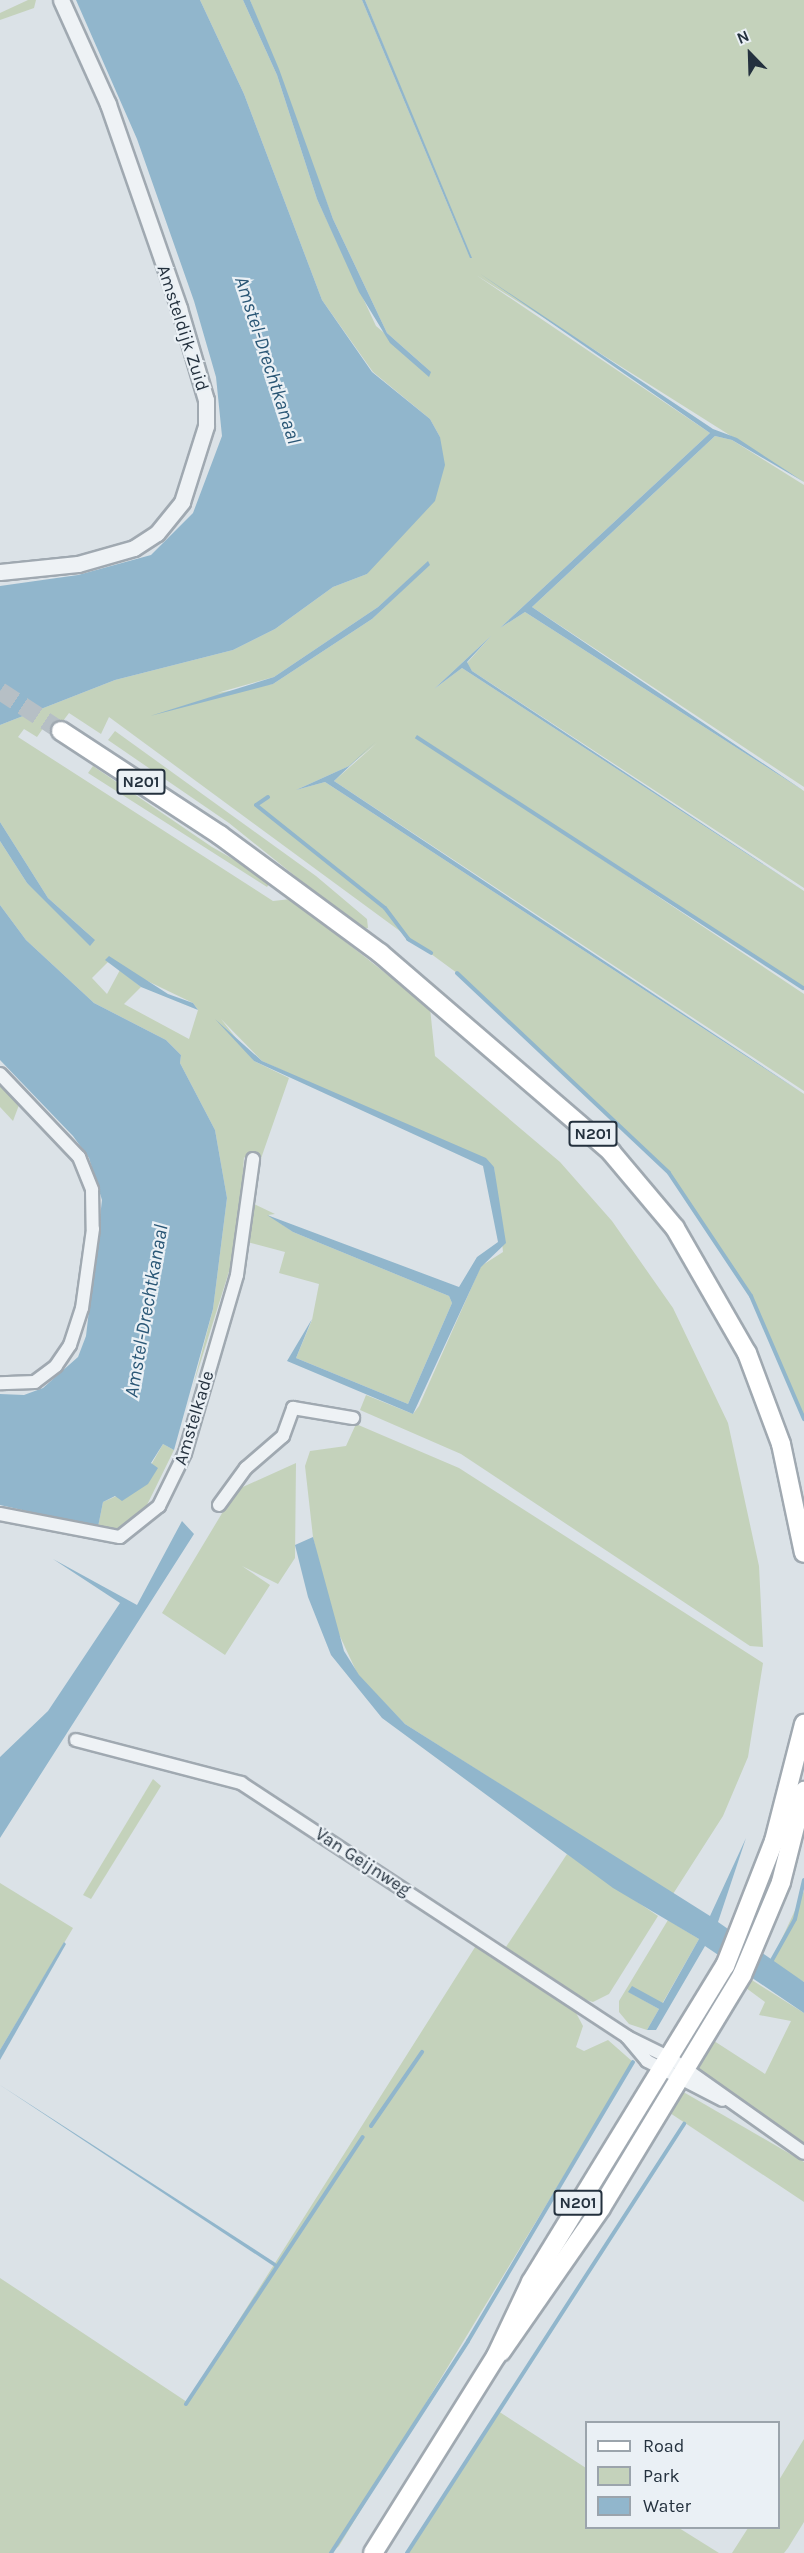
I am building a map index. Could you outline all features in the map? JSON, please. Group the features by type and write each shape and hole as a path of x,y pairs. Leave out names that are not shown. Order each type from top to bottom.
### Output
{"main road":[{"name":"N201","path":"61,731 220,835 371,947 611,1152 675,1228 747,1353 781,1444 804,1553"},
{"name":"N201","path":"373,2553 496,2356 531,2282 725,1966 743,1926 774,1841 804,1724"},
{"name":"N201","path":"496,2356 535,2310 683,2075 742,1975 761,1933 795,1836 804,1791"}],"street":[{"name":"Amsteldijk Zuid","path":"0,572 78,564 134,548 157,533 182,502 206,426 206,400 179,308 108,104 62,0"},
{"path":"0,1074 79,1157 93,1190 93,1229 82,1308 70,1345 56,1366 35,1382 0,1383"},
{"name":"Amstelkade","path":"0,1514 120,1537 159,1506 185,1453 237,1275 253,1159"},
{"path":"219,1505 246,1468 283,1436 293,1408 353,1418"},
{"name":"Van Geijnweg","path":"76,1740 241,1784 804,2153"}],"green space":[{"path":"28,0 36,0 34,8 0,20 0,13"},
{"path":"200,0 243,0 277,75 317,199 376,326 431,372 387,333 333,219 250,0 362,0 470,258 365,0 804,0 804,482 476,275 710,433 500,628 525,612 804,791 804,888 472,671 467,663 491,636 434,689 462,668 804,891 804,989 416,735 804,994 804,1091 334,781 377,743 349,766 296,790 325,782 804,1094 804,1419 751,1296 669,1173 457,973 109,717 101,734 69,713 54,733 44,727 37,737 24,729 18,737 273,901 291,899 430,1008 435,1056 560,1162 612,1221 673,1308 728,1423 759,1566 763,1647 750,1646 461,1454 360,1410 366,1395 413,1414 419,1406 481,1266 503,1252 494,1167 262,1061 221,1019 254,1061 289,1078 257,1170 244,1157 238,1243 193,1386 213,1309 227,1198 215,1130 180,1063 181,1055 166,1040 94,1003 26,940 0,905 0,841 27,883 95,940 48,898 0,822 0,725 115,680 233,650 275,629 333,587 367,574 440,437 430,419 373,372 322,300 244,94","holes":["428,562 429,565 372,619 273,684 217,693 274,677 378,607","108,962 193,1003 198,1010 189,1039 124,1004 141,987 120,970 107,994 92,978"]},
{"path":"715,436 732,440 804,485 804,787 532,607"},
{"path":"115,731 316,876 367,919 368,928 361,929 229,823 108,740"},
{"path":"93,766 212,847 271,881 267,887 88,773"},
{"path":"0,1085 19,1105 13,1121 0,1107"},
{"path":"252,1203 275,1214 268,1215 293,1232 449,1296 452,1303 408,1404 296,1358 312,1320 319,1284 279,1273 285,1252 247,1242"},
{"path":"356,1424 459,1468 763,1663 748,1757 723,1816 673,1894 405,1724 358,1675 331,1617 313,1537 305,1466 310,1451 346,1446"},
{"path":"163,1444 174,1450 145,1509 114,1534 98,1527 103,1502 139,1486"},
{"path":"296,1463 295,1558 278,1584 242,1566 270,1585 225,1655 162,1613 236,1490"},
{"path":"153,1779 161,1786 91,1899 83,1895"},
{"path":"567,1854 658,1916 609,1994 593,2002 576,1997 504,1950"},
{"path":"0,1883 73,1928 0,2050"},
{"path":"804,1891 804,1982 771,1962"},
{"path":"668,1920 699,1939 662,2004 632,1987 629,1992 659,2009 647,2030 629,2024 619,2012 619,2001"},
{"path":"477,1944 575,2011 583,2026 576,2047 584,2051 608,2040 633,2062 339,2546 331,2553 0,2553 0,2278 187,2402"},
{"path":"747,1977 804,2013 804,2149 696,2067 711,2039 765,2074 791,2021 759,2015 765,2002 742,1985"},
{"path":"680,2090 804,2162 804,2202 667,2111"},
{"path":"498,2411 585,2467 585,2529 681,2529 719,2553 407,2553"},
{"path":"804,2439 804,2522 788,2548 784,2553 732,2553 747,2529 780,2529 780,2478"}],"water":[{"name":"Amstel-Drechtkanaal","path":"76,0 200,0 244,94 322,300 372,372 430,419 440,437 445,465 435,501 367,574 333,587 275,629 233,650 115,680 0,725 0,586 78,575 151,555 193,513 222,436 216,377 194,301 137,139"},
{"path":"243,0 250,0 279,69 333,219 387,333 431,372 429,377 390,343 359,292 317,199 277,75"},
{"path":"362,0 365,0 472,258 470,258"},
{"path":"479,273 713,429 737,438 804,482 732,440 715,436 532,607 804,791 525,612 500,628 710,433"},
{"path":"428,561 430,565 372,619 273,684 150,716 274,677 378,607"},
{"path":"491,636 467,662 472,671 804,891 462,668 434,689"},
{"path":"417,735 804,986 803,991 415,738"},
{"path":"376,741 334,781 804,1094 325,782 296,790 349,766"},
{"path":"0,822 48,898 95,940 90,946 27,883 0,841"},
{"name":"Amstel-Drechtkanaal","path":"0,905 26,940 94,1003 166,1040 181,1055 180,1063 215,1130 227,1198 213,1309 174,1450 163,1444 151,1463 158,1468 148,1484 122,1501 115,1496 103,1502 98,1527 0,1505 0,1394 24,1395 43,1388 78,1357 86,1336 102,1200 89,1158 73,1136 0,1060"},
{"path":"109,956 168,994 193,1003 198,1010 141,987 105,960"},
{"path":"215,1019 262,1061 486,1158 494,1167 506,1243 481,1267 413,1414 287,1361 312,1319 296,1358 408,1404 452,1303 449,1296 293,1232 267,1215 459,1287 477,1257 498,1242 483,1166 254,1061"},
{"path":"182,1521 194,1534 0,1838 0,1757 48,1711 120,1603 53,1559 137,1605"},
{"path":"313,1537 344,1651 359,1675 405,1724 710,1916 746,1838 718,1922 804,1982 804,2013 705,1946 656,2030 647,2030 659,2009 628,1992 632,1986 663,2003 699,1939 613,1888 382,1718 331,1655 308,1597 295,1545"},
{"path":"64,1942 66,1944 0,2060 0,2050"},
{"path":"0,2085 274,2262 278,2265 275,2267"}],"waterway":[{"path":"268,797 256,805 385,908 408,939 431,953"},
{"path":"457,973 669,1173 751,1296 804,1419"},
{"path":"771,1962 795,1919 804,1880"},
{"path":"371,2126 422,2052"},
{"path":"331,2553 468,2341 633,2062"},
{"path":"407,2553 684,2124"},
{"path":"186,2404 363,2137"}],"tunnel":[{"path":"0,691 61,731"}]}
